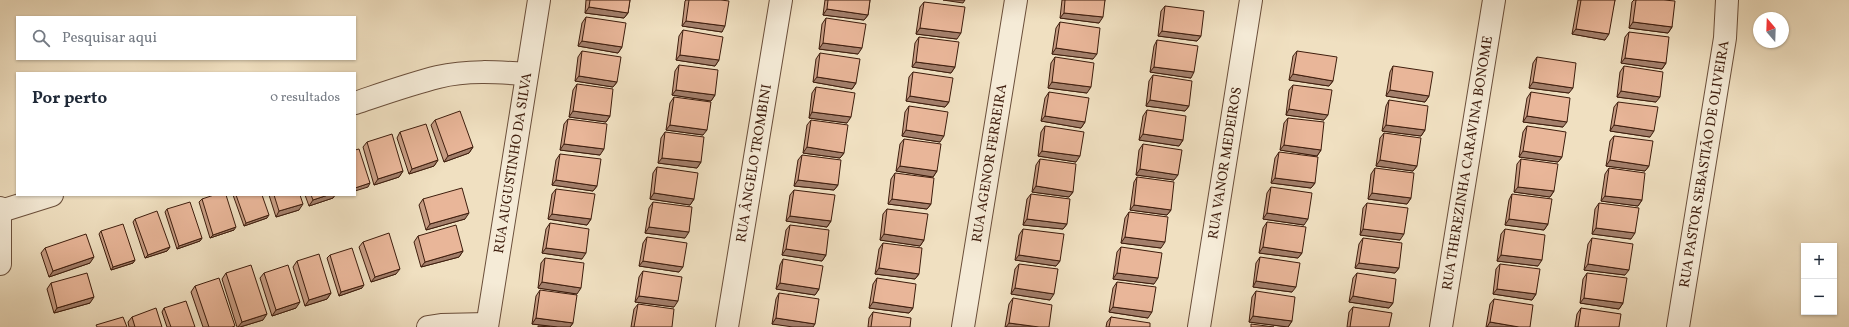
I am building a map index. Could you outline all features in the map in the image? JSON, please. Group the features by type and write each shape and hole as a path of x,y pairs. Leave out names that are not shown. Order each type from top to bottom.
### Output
{"street":[{"name":"RUA AUGUSTINHO DA SILVA","path":"487,326 539,0"},
{"name":"RUA ÂNGELO TROMBINI","path":"727,327 781,0"},
{"name":"RUA AGENOR FERREIRA","path":"963,327 1016,0"},
{"name":"RUA VANOR MEDEIROS","path":"1199,327 1251,0"},
{"name":"RUA THEREZINHA CARAVINA BONOME","path":"1441,327 1494,0"},
{"name":"RUA PASTOR SEBASTIÃO DE OLIVEIRA","path":"1678,327 1725,38 1727,0"},
{"path":"356,103 438,77 468,73 498,72 527,74"},
{"path":"0,264 1,209 48,196"},
{"path":"428,327 441,325 487,326"}],"building":[{"path":"590,0 630,0 628,13 589,7"},
{"path":"689,0 729,1 725,26 686,21"},
{"path":"828,0 870,0 868,15 827,9"},
{"path":"1065,0 1105,0 1103,17 1064,13"},
{"path":"1581,0 1615,0 1609,34 1576,29"},
{"path":"1636,0 1675,1 1672,27 1633,22"},
{"path":"924,2 965,7 961,33 920,28"},
{"path":"1165,6 1204,11 1201,36 1162,31"},
{"path":"586,17 626,23 622,47 582,41"},
{"path":"826,18 866,24 862,48 823,43"},
{"path":"1060,22 1100,28 1097,54 1056,48"},
{"path":"683,30 723,37 719,60 680,55"},
{"path":"1629,32 1669,37 1666,63 1625,58"},
{"path":"919,37 959,42 955,67 916,62"},
{"path":"1157,40 1198,46 1194,72 1154,67"},
{"path":"582,51 621,57 617,82 579,76"},
{"path":"1297,51 1337,57 1333,81 1293,74"},
{"path":"820,53 860,59 856,83 817,77"},
{"path":"1055,57 1094,63 1091,87 1052,82"},
{"path":"1537,57 1576,63 1573,88 1533,82"},
{"path":"679,65 718,70 715,95 676,90"},
{"path":"1393,66 1433,72 1429,96 1390,90"},
{"path":"1624,66 1663,72 1660,97 1621,91"},
{"path":"913,72 953,78 949,102 910,96"},
{"path":"1153,75 1192,81 1189,106 1150,100"},
{"path":"577,84 613,89 610,116 573,111"},
{"path":"1293,85 1332,90 1328,115 1289,109"},
{"path":"816,87 855,93 851,117 812,112"},
{"path":"1049,92 1089,98 1085,122 1045,116"},
{"path":"1531,92 1570,98 1567,122 1527,116"},
{"path":"674,97 711,102 707,130 670,125"},
{"path":"1389,100 1428,106 1425,130 1386,125"},
{"path":"1618,102 1658,107 1654,131 1614,125"},
{"path":"909,106 948,112 944,136 906,130"},
{"path":"1147,110 1186,116 1183,140 1143,134"},
{"path":"460,111 473,147 448,156 435,120"},
{"path":"1288,118 1324,122 1321,150 1284,145"},
{"path":"568,119 607,124 604,149 564,144"},
{"path":"811,120 848,125 844,153 807,147"},
{"path":"426,124 438,160 412,169 400,132"},
{"path":"1045,126 1084,132 1080,156 1042,151"},
{"path":"1527,126 1566,132 1562,157 1523,151"},
{"path":"665,132 704,137 701,162 662,158"},
{"path":"1384,133 1421,138 1417,166 1380,160"},
{"path":"392,134 403,171 378,179 367,142"},
{"path":"1614,136 1653,141 1649,166 1610,160"},
{"path":"904,139 941,144 937,171 900,166"},
{"path":"1143,144 1182,150 1178,175 1140,169"},
{"path":"359,149 370,183 356,188 356,150"},
{"path":"1279,152 1318,157 1315,183 1275,178"},
{"path":"560,154 601,159 597,186 556,180"},
{"path":"802,155 841,160 838,185 798,180"},
{"path":"1040,159 1076,164 1073,192 1036,186"},
{"path":"1521,159 1558,164 1554,191 1518,187"},
{"path":"657,167 698,173 694,199 654,193"},
{"path":"1375,168 1414,173 1411,198 1372,193"},
{"path":"1609,168 1645,173 1642,200 1605,196"},
{"path":"895,173 934,178 931,204 892,199"},
{"path":"1137,177 1174,182 1171,210 1134,205"},
{"path":"1271,187 1312,193 1308,219 1267,213"},
{"path":"462,188 469,213 430,224 423,199"},
{"path":"556,189 595,194 591,219 552,214"},
{"path":"794,190 835,195 831,221 790,216"},
{"path":"1031,194 1070,199 1067,224 1027,219"},
{"path":"1512,194 1552,199 1548,224 1509,219"},
{"path":"211,196 226,196 236,227 213,235 202,199"},
{"path":"236,196 262,196 269,215 246,223"},
{"path":"274,196 300,196 303,204 279,211"},
{"path":"311,196 325,196 313,200"},
{"path":"190,202 202,238 179,246 167,209"},
{"path":"653,202 692,207 689,232 649,227"},
{"path":"1367,203 1408,208 1404,234 1363,229"},
{"path":"1599,203 1639,208 1635,233 1596,228"},
{"path":"887,209 928,214 924,240 884,234"},
{"path":"157,211 170,247 148,255 135,219"},
{"path":"1129,212 1168,217 1165,242 1125,237"},
{"path":"1267,222 1306,227 1302,253 1263,247"},
{"path":"550,223 589,229 586,253 546,248"},
{"path":"123,224 135,260 113,267 101,231"},
{"path":"456,225 463,251 425,262 418,236"},
{"path":"790,225 829,230 826,255 786,249"},
{"path":"1023,229 1064,234 1060,261 1019,255"},
{"path":"1505,229 1545,235 1542,260 1501,255"},
{"path":"389,233 400,269 375,277 363,242"},
{"path":"86,234 94,257 53,271 45,248"},
{"path":"647,237 687,243 683,267 643,261"},
{"path":"1363,238 1402,243 1399,268 1359,263"},
{"path":"1592,238 1633,244 1629,270 1588,264"},
{"path":"883,243 922,248 919,274 879,268"},
{"path":"1121,247 1162,253 1158,278 1117,273"},
{"path":"352,248 364,285 341,292 330,255"},
{"path":"319,254 331,293 309,300 297,261"},
{"path":"1260,257 1300,263 1296,287 1256,281"},
{"path":"545,258 584,263 581,288 542,282"},
{"path":"783,259 823,266 819,289 780,283"},
{"path":"1019,264 1058,269 1054,294 1015,288"},
{"path":"1500,264 1540,269 1536,294 1497,289"},
{"path":"251,265 267,314 242,322 226,273"},
{"path":"288,265 300,302 276,310 264,273"},
{"path":"643,271 682,277 678,301 639,296"},
{"path":"87,273 94,297 57,308 51,283"},
{"path":"1357,273 1396,279 1393,303 1353,296"},
{"path":"1587,273 1627,278 1623,303 1584,298"},
{"path":"219,278 235,326 232,327 209,327 195,286"},
{"path":"877,278 916,284 913,308 873,302"},
{"path":"1117,282 1156,287 1152,312 1113,307"},
{"path":"540,290 577,295 573,323 536,318"},
{"path":"1256,291 1295,297 1292,321 1253,316"},
{"path":"779,293 819,299 815,324 776,318"},
{"path":"1013,298 1052,305 1049,327 1009,323"},
{"path":"1494,299 1533,305 1530,327 1519,327 1490,322"},
{"path":"186,301 195,327 171,327 164,308"},
{"path":"638,304 674,309 672,327 634,327"},
{"path":"1353,307 1392,313 1389,327 1350,327"},
{"path":"156,308 162,327 135,327 132,317"},
{"path":"1581,308 1621,314 1619,327 1578,327"},
{"path":"873,312 911,318 910,327 871,327"},
{"path":"123,317 127,327 97,327 96,325"},
{"path":"1111,317 1150,323 1150,327 1109,327"},
{"path":"1251,324 1274,327 1251,327"}]}
